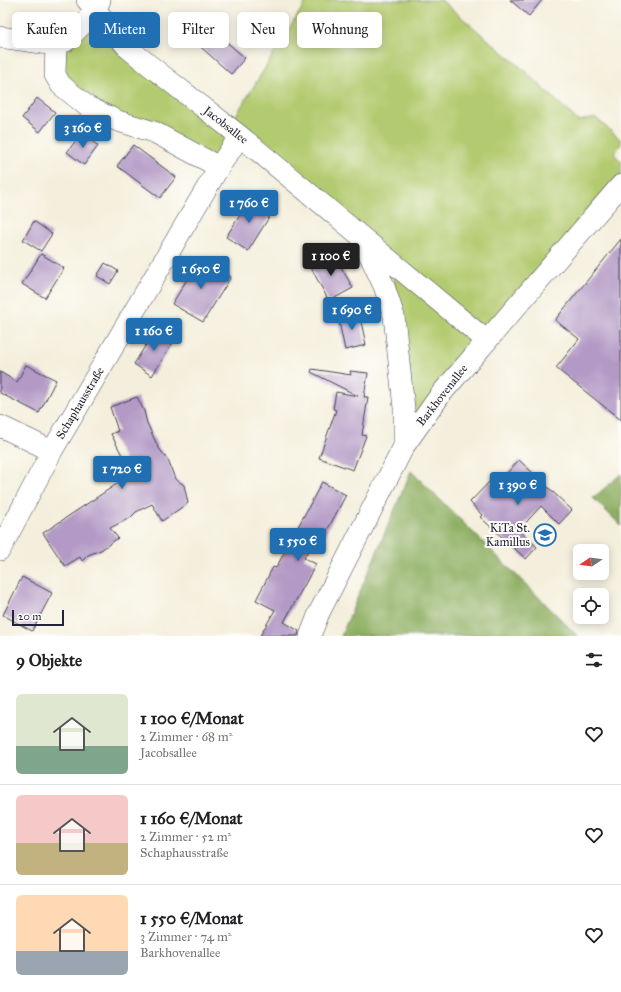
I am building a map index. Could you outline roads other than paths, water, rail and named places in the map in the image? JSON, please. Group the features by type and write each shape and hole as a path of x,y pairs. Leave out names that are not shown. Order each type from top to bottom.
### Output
{"street":[{"path":"81,21 94,4"},
{"name":"Jacobsallee","path":"94,4 128,48 240,136 487,341"},
{"path":"0,37 12,39"},
{"path":"56,48 55,76 61,85 88,106 118,121 154,132 219,167"},
{"name":"Schaphausstraße","path":"0,550 52,451 219,167 240,136"},
{"name":"Barkhovenallee","path":"310,636 319,613 404,446 440,394 621,185"},
{"name":"Jacobsallee","path":"360,235 384,286 394,316 404,408 404,446"},
{"path":"0,426 52,451"}],"place":[{"name":"KiTa St. Kamillus","path":"545,535"}]}
